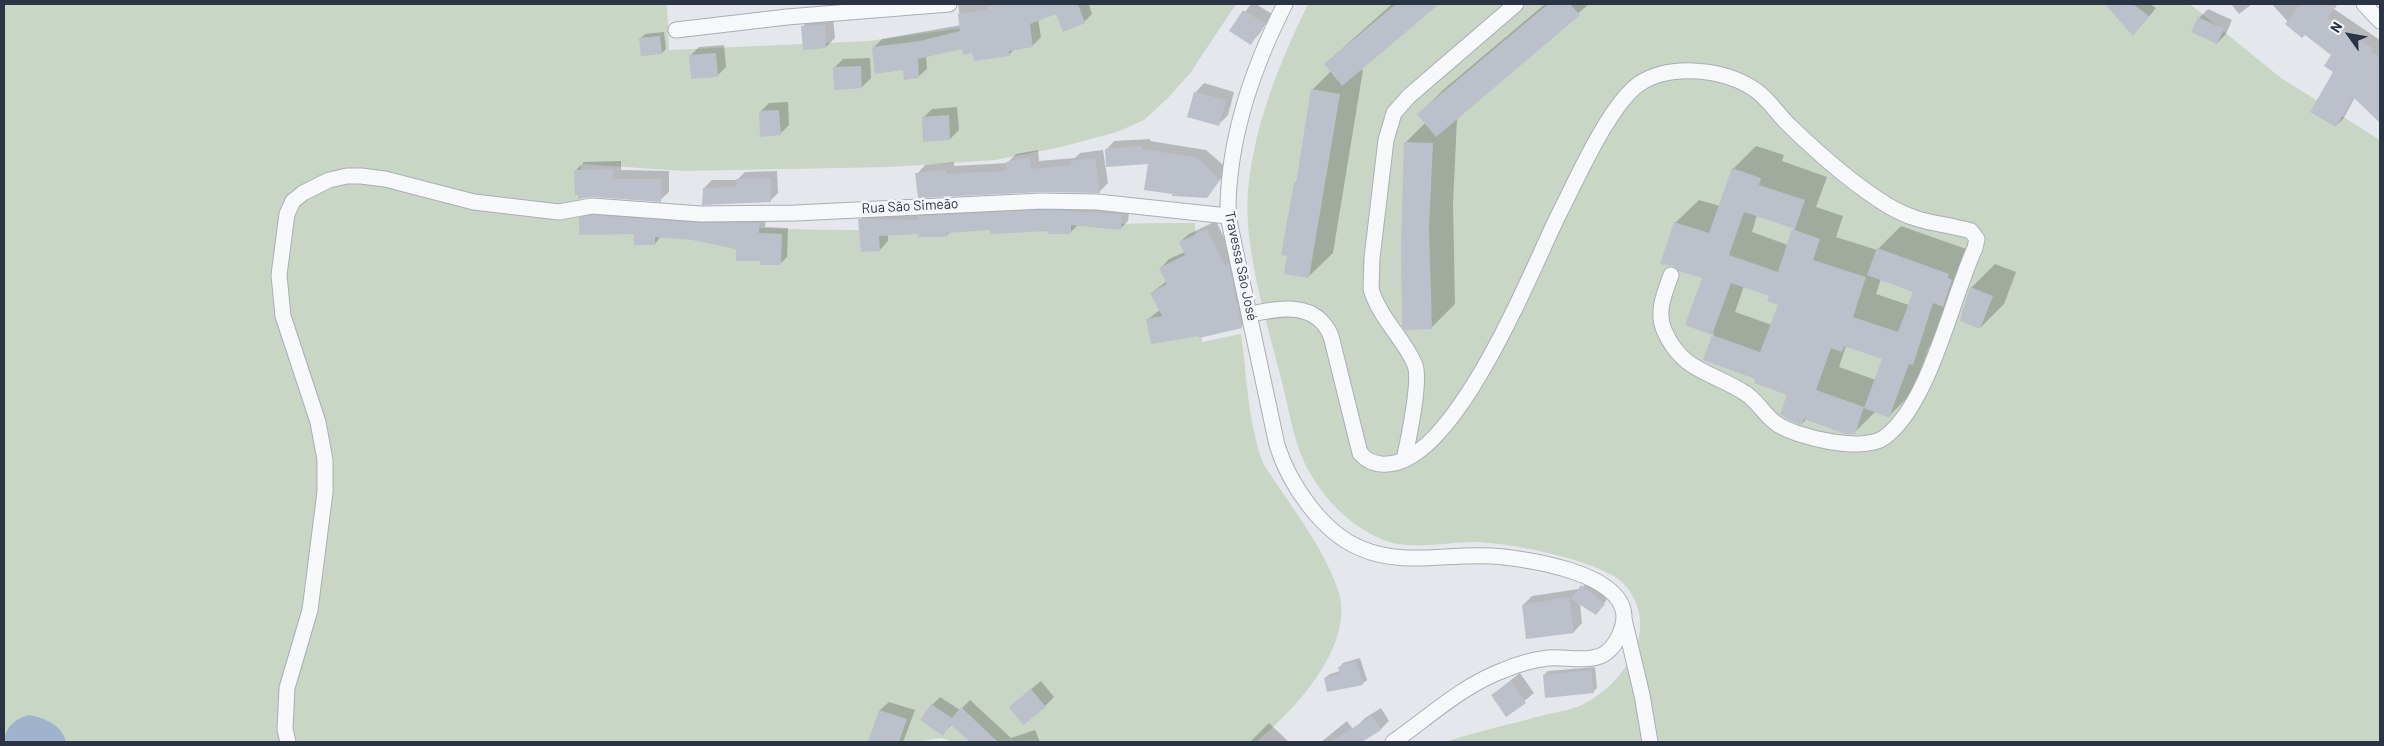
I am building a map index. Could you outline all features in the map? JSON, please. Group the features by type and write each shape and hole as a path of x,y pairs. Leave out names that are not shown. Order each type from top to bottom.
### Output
{"street":[{"path":"676,30 787,17 949,4"},
{"name":"Travessa São José","path":"1285,4 1258,63 1244,106 1230,172 1228,216 1282,462 1295,487 1322,518 1352,544 1379,555 1415,559 1488,556 1556,567 1584,576 1606,586 1621,603 1642,695 1650,742"},
{"path":"1404,460 1412,421 1416,367 1378,308 1371,289 1380,175 1388,128 1394,113 1405,99 1516,4"},
{"path":"2364,4 2380,21"},
{"path":"1250,314 1293,308 1308,311 1322,321 1331,336 1360,453 1366,460 1383,464 1404,460 1422,450 1477,381 1496,350 1539,256 1604,130 1626,96 1650,79 1678,72 1698,72 1717,75 1746,85 1765,98 1788,124 1826,157 1886,204 1924,222 1972,232 1977,239 1919,394 1886,436 1866,445 1807,436 1786,429 1770,419 1747,394 1690,365 1673,346 1662,321 1663,300 1670,275"},
{"name":"Rua São Simeão","path":"288,742 285,729 287,688 310,610 325,492 325,468 318,422 284,316 280,266 284,228 293,201 303,193 330,180 346,176 361,176 385,179 474,202 559,212 592,206 701,214 795,213 1008,201 1097,202 1228,216"},
{"path":"1394,742 1468,688 1504,670 1549,658 1602,656 1616,641 1624,618"}],"green space":[{"path":"4,4 667,4 669,50 869,41 961,28 1036,4 1236,4 1191,72 1168,98 1144,120 1117,132 1061,147 995,160 890,167 684,171 581,164 579,217 714,226 816,230 1195,223 1202,342 1241,334 1251,417 1254,434 1264,465 1326,561 1339,593 1341,614 1338,635 1329,656 1303,695 1256,742 954,742 940,738 917,742 4,742"},
{"path":"1308,4 2190,4 2281,78 2380,140 2380,742 1445,742 1574,708 1597,696 1616,679 1632,657 1640,633 1638,607 1628,589 1618,579 1598,568 1564,557 1526,548 1489,543 1462,542 1402,545 1379,538 1368,533 1340,511 1323,493 1310,473 1300,453 1264,315 1253,263 1247,214 1251,167 1262,118 1287,49"}],"water":[{"path":"29,715 52,723 61,731 66,742 4,742 6,732 12,724 20,718"}],"building":[{"path":"1001,4 1078,4 1085,23 1063,32 1056,14 1030,24 1033,47 1009,51 1010,56 974,61 972,53 963,55 962,49 918,59 919,78 904,80 903,70 875,74 872,47 920,41 960,31 958,14 986,10 986,7"},
{"path":"1396,4 1439,4 1342,86 1324,64"},
{"path":"1548,4 1570,4 1580,15 1436,137 1417,114"},
{"path":"2105,4 2133,4 2149,16 2133,36"},
{"path":"2301,4 2337,4 2327,18 2373,49 2371,51 2380,59 2380,123 2353,97 2336,127 2310,112 2333,72 2324,66 2331,55 2305,35 2302,38 2285,24"},
{"path":"1243,10 1264,23 1251,45 1229,31"},
{"path":"2198,17 2224,29 2217,44 2191,32"},
{"path":"825,25 826,48 803,50 801,26"},
{"path":"660,36 662,54 641,56 639,38"},
{"path":"716,53 718,77 691,79 689,55"},
{"path":"861,66 862,88 834,90 833,67"},
{"path":"1311,89 1340,94 1309,278 1284,274 1287,256 1281,255 1294,183 1296,183"},
{"path":"1194,92 1226,100 1219,126 1187,117"},
{"path":"779,110 781,135 760,137 759,111"},
{"path":"949,115 950,140 923,142 922,117"},
{"path":"1404,142 1433,143 1429,228 1432,329 1405,330 1402,326 1401,244"},
{"path":"1142,146 1142,149 1198,158 1220,180 1207,198 1172,196 1172,194 1144,190 1148,164 1106,167 1105,149"},
{"path":"1030,157 1031,169 1071,165 1070,161 1095,158 1100,193 1042,192 918,198 915,173 946,170 946,174 1007,171 1006,162"},
{"path":"1732,168 1761,178 1759,185 1805,200 1795,229 1744,212 1729,255 1778,272 1792,229 1820,239 1813,260 1866,277 1853,317 1898,332 1913,292 1867,275 1877,248 1949,274 1948,278 1952,280 1943,307 1933,303 1913,365 1909,364 1889,418 1864,408 1882,359 1844,346 1842,352 1831,348 1816,390 1864,407 1855,434 1846,434 1804,419 1802,425 1791,421 1780,414 1787,395 1754,383 1755,379 1703,360 1712,335 1685,325 1702,278 1679,271 1674,266 1660,264 1674,222 1709,233","holes":["1731,283 1769,296 1767,301 1778,305 1760,352 1712,335"]},
{"path":"613,169 613,179 661,179 661,202 593,197 578,199 578,195 575,195 574,170"},
{"path":"770,178 771,202 702,205 703,188 736,187 736,179"},
{"path":"1042,210 1122,214 1121,230 1071,225 1071,234 1048,234 1048,231 991,234 990,230 947,233 947,237 918,237 918,234 879,236 880,251 861,252 858,219 918,220 918,216"},
{"path":"592,215 700,223 760,223 759,233 782,234 781,265 760,265 760,261 736,261 736,249 692,240 655,237 655,245 634,245 634,234 579,235 579,218"},
{"path":"1207,229 1225,266 1229,264 1242,328 1199,338 1199,336 1151,344 1146,319 1162,316 1150,293 1167,284 1159,268 1185,255 1179,242"},
{"path":"1970,287 1993,296 1980,329 1960,321"},
{"path":"1581,585 1605,604 1596,615 1571,599"},
{"path":"1569,597 1574,633 1526,639 1522,605"},
{"path":"1356,661 1363,685 1327,692 1324,678 1340,674 1338,667"},
{"path":"1591,670 1594,693 1545,698 1543,675"},
{"path":"1511,681 1526,703 1506,717 1491,695"},
{"path":"1031,689 1046,707 1023,725 1009,707"},
{"path":"931,704 952,718 961,707 998,742 970,742 950,724 943,736 920,720"},
{"path":"879,710 907,719 899,742 868,742"},
{"path":"1372,716 1381,730 1362,742 1330,742"}]}
